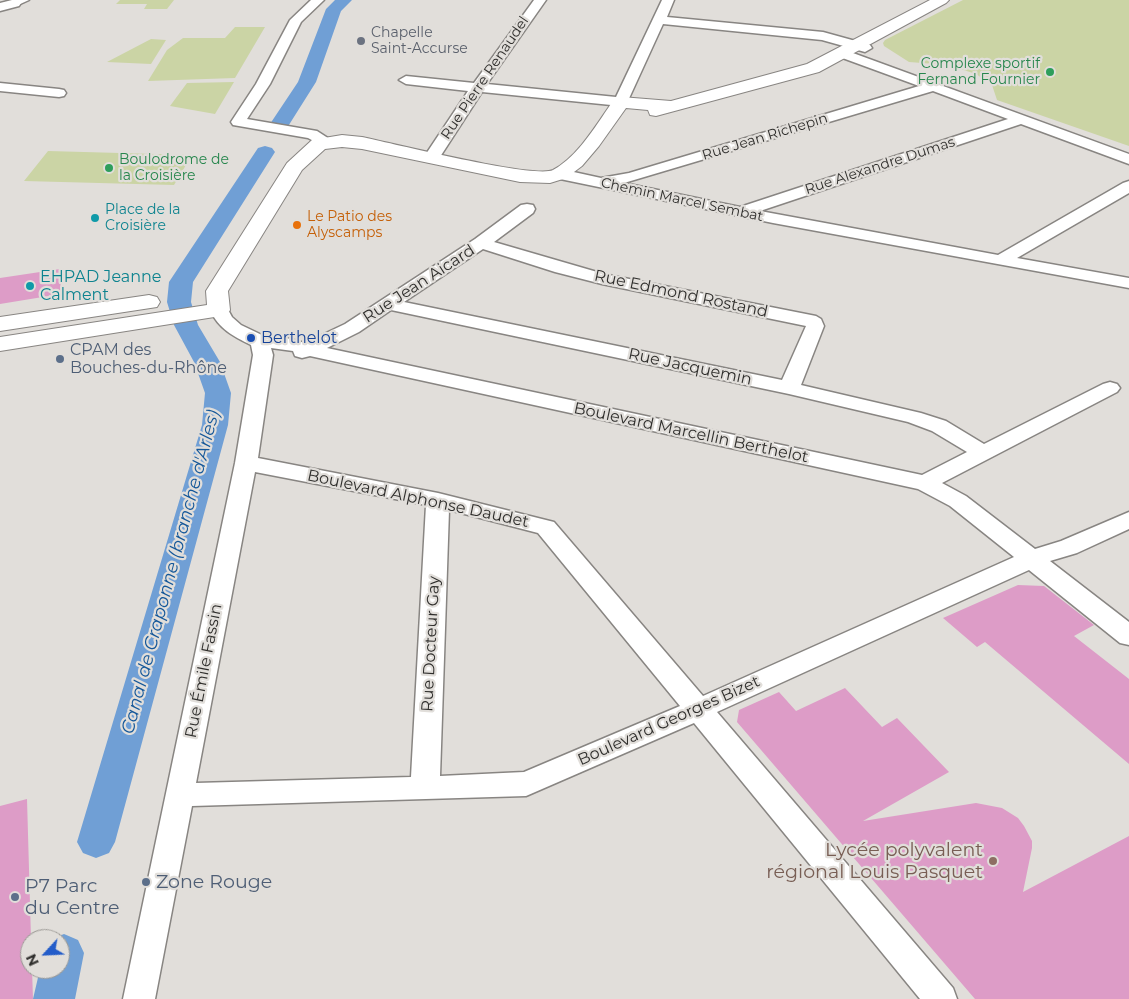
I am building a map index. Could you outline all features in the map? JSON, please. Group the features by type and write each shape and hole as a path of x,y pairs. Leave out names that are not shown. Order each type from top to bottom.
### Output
{"main road":[{"path":"599,134 636,118 673,106 813,68 941,0"},
{"path":"560,174 568,168 599,134 621,102 673,106"},
{"path":"0,344 166,309 218,301 288,174 314,147 326,142"},
{"name":"Chemin Marcel Sembat","path":"326,142 362,143 534,178 545,178 560,174"},
{"path":"0,324 166,309"}],"street":[{"name":"Chemin Marcel Sembat","path":"318,0 296,20 262,84 238,122 312,134 326,142"},
{"name":"Rue Pierre Renaudel","path":"432,157 478,87 540,0"},
{"path":"406,80 621,102 668,0"},
{"path":"0,7 20,1"},
{"path":"658,20 823,36 932,88 1129,159"},
{"path":"813,68 850,64 909,77"},
{"path":"0,87 59,93"},
{"name":"Rue Jean Richepin","path":"596,182 631,177 932,88"},
{"name":"Rue Alexandre Dumas","path":"740,212 1020,120"},
{"name":"Chemin Marcel Sembat","path":"560,174 740,212 1001,260 1126,280"},
{"path":"1001,260 1129,186"},
{"name":"Rue Jean Aicard","path":"306,349 352,328 481,243 527,209"},
{"name":"Rue Edmond Rostand","path":"481,243 529,259 644,290 809,320 815,326 789,388"},
{"path":"218,301 224,320 262,348 299,353 306,349"},
{"name":"Rue Jacquemin","path":"388,304 789,388 927,420 984,452"},
{"name":"Rue Émile Fassin","path":"138,999 246,462 262,348"},
{"name":"Boulevard Marcellin Berthelot","path":"306,349 925,484 958,500 1129,636"},
{"path":"925,484 1110,388"},
{"name":"Boulevard Alphonse Daudet","path":"246,462 438,500 546,527 941,999"},
{"name":"Rue Docteur Gay","path":"425,788 438,500"},
{"name":"Boulevard Georges Bizet","path":"180,795 526,784 699,709 1031,559 1070,547 1129,520"}],"green space":[{"path":"120,0 174,0 167,9 144,9 147,4 116,4"},
{"name":"Complexe sportif Fernand Fournier","path":"963,0 1129,0 1129,146 997,100 992,85 976,74 948,65 909,62 884,46 885,40"},
{"path":"235,27 265,27 235,78 148,81 167,50 183,38 225,38"},
{"path":"151,39 166,40 151,64 107,62"},
{"path":"234,82 215,114 170,106 187,83"},
{"name":"Boulodrome de la Croisière","path":"48,151 192,155 174,185 24,181"}],"building":[{"name":"EHPAD Jeanne Calment","path":"60,269 61,294 0,304 0,278"},
{"path":"1018,585 1044,586 1094,625 1074,636 1129,679 1129,764 985,642 977,647 943,618"},
{"path":"845,688 882,727 897,718 949,772 863,821 976,803 1002,808 1018,818 1032,841 1023,892 1129,836 1129,999 975,999 737,722 739,710 779,692 796,711"},
{"name":"P7 Parc du Centre","path":"27,799 31,929 20,929 20,979 32,979 33,999 0,999 0,806"}],"waterway":[{"name":"Canal de Craponne (branche d'Arles)","path":"280,124 307,82 334,9 344,0"},
{"name":"Canal de Craponne (branche d'Arles)","path":"96,842 215,425 218,393 207,362 186,325 179,302 181,282 265,152"},
{"name":"Canal de Craponne (branche d'Arles)","path":"54,999 58,979"}],"place":[{"name":"Chapelle Saint-Accurse","path":"361,41"},
{"name":"Complexe sportif Fernand Fournier","path":"1050,72"},
{"name":"Boulodrome de la Croisière","path":"109,168"},
{"name":"Place de la Croisière","path":"95,218"},
{"name":"Le Patio des Alyscamps","path":"297,225"},
{"name":"EHPAD Jeanne Calment","path":"30,286"},
{"name":"Berthelot","path":"251,338"},
{"name":"CPAM des Bouches-du-Rhône","path":"60,359"},
{"name":"Lycée polyvalent régional Louis Pasquet","path":"993,861"},
{"name":"Zone Rouge","path":"146,882"},
{"name":"P7 Parc du Centre","path":"15,897"}]}
